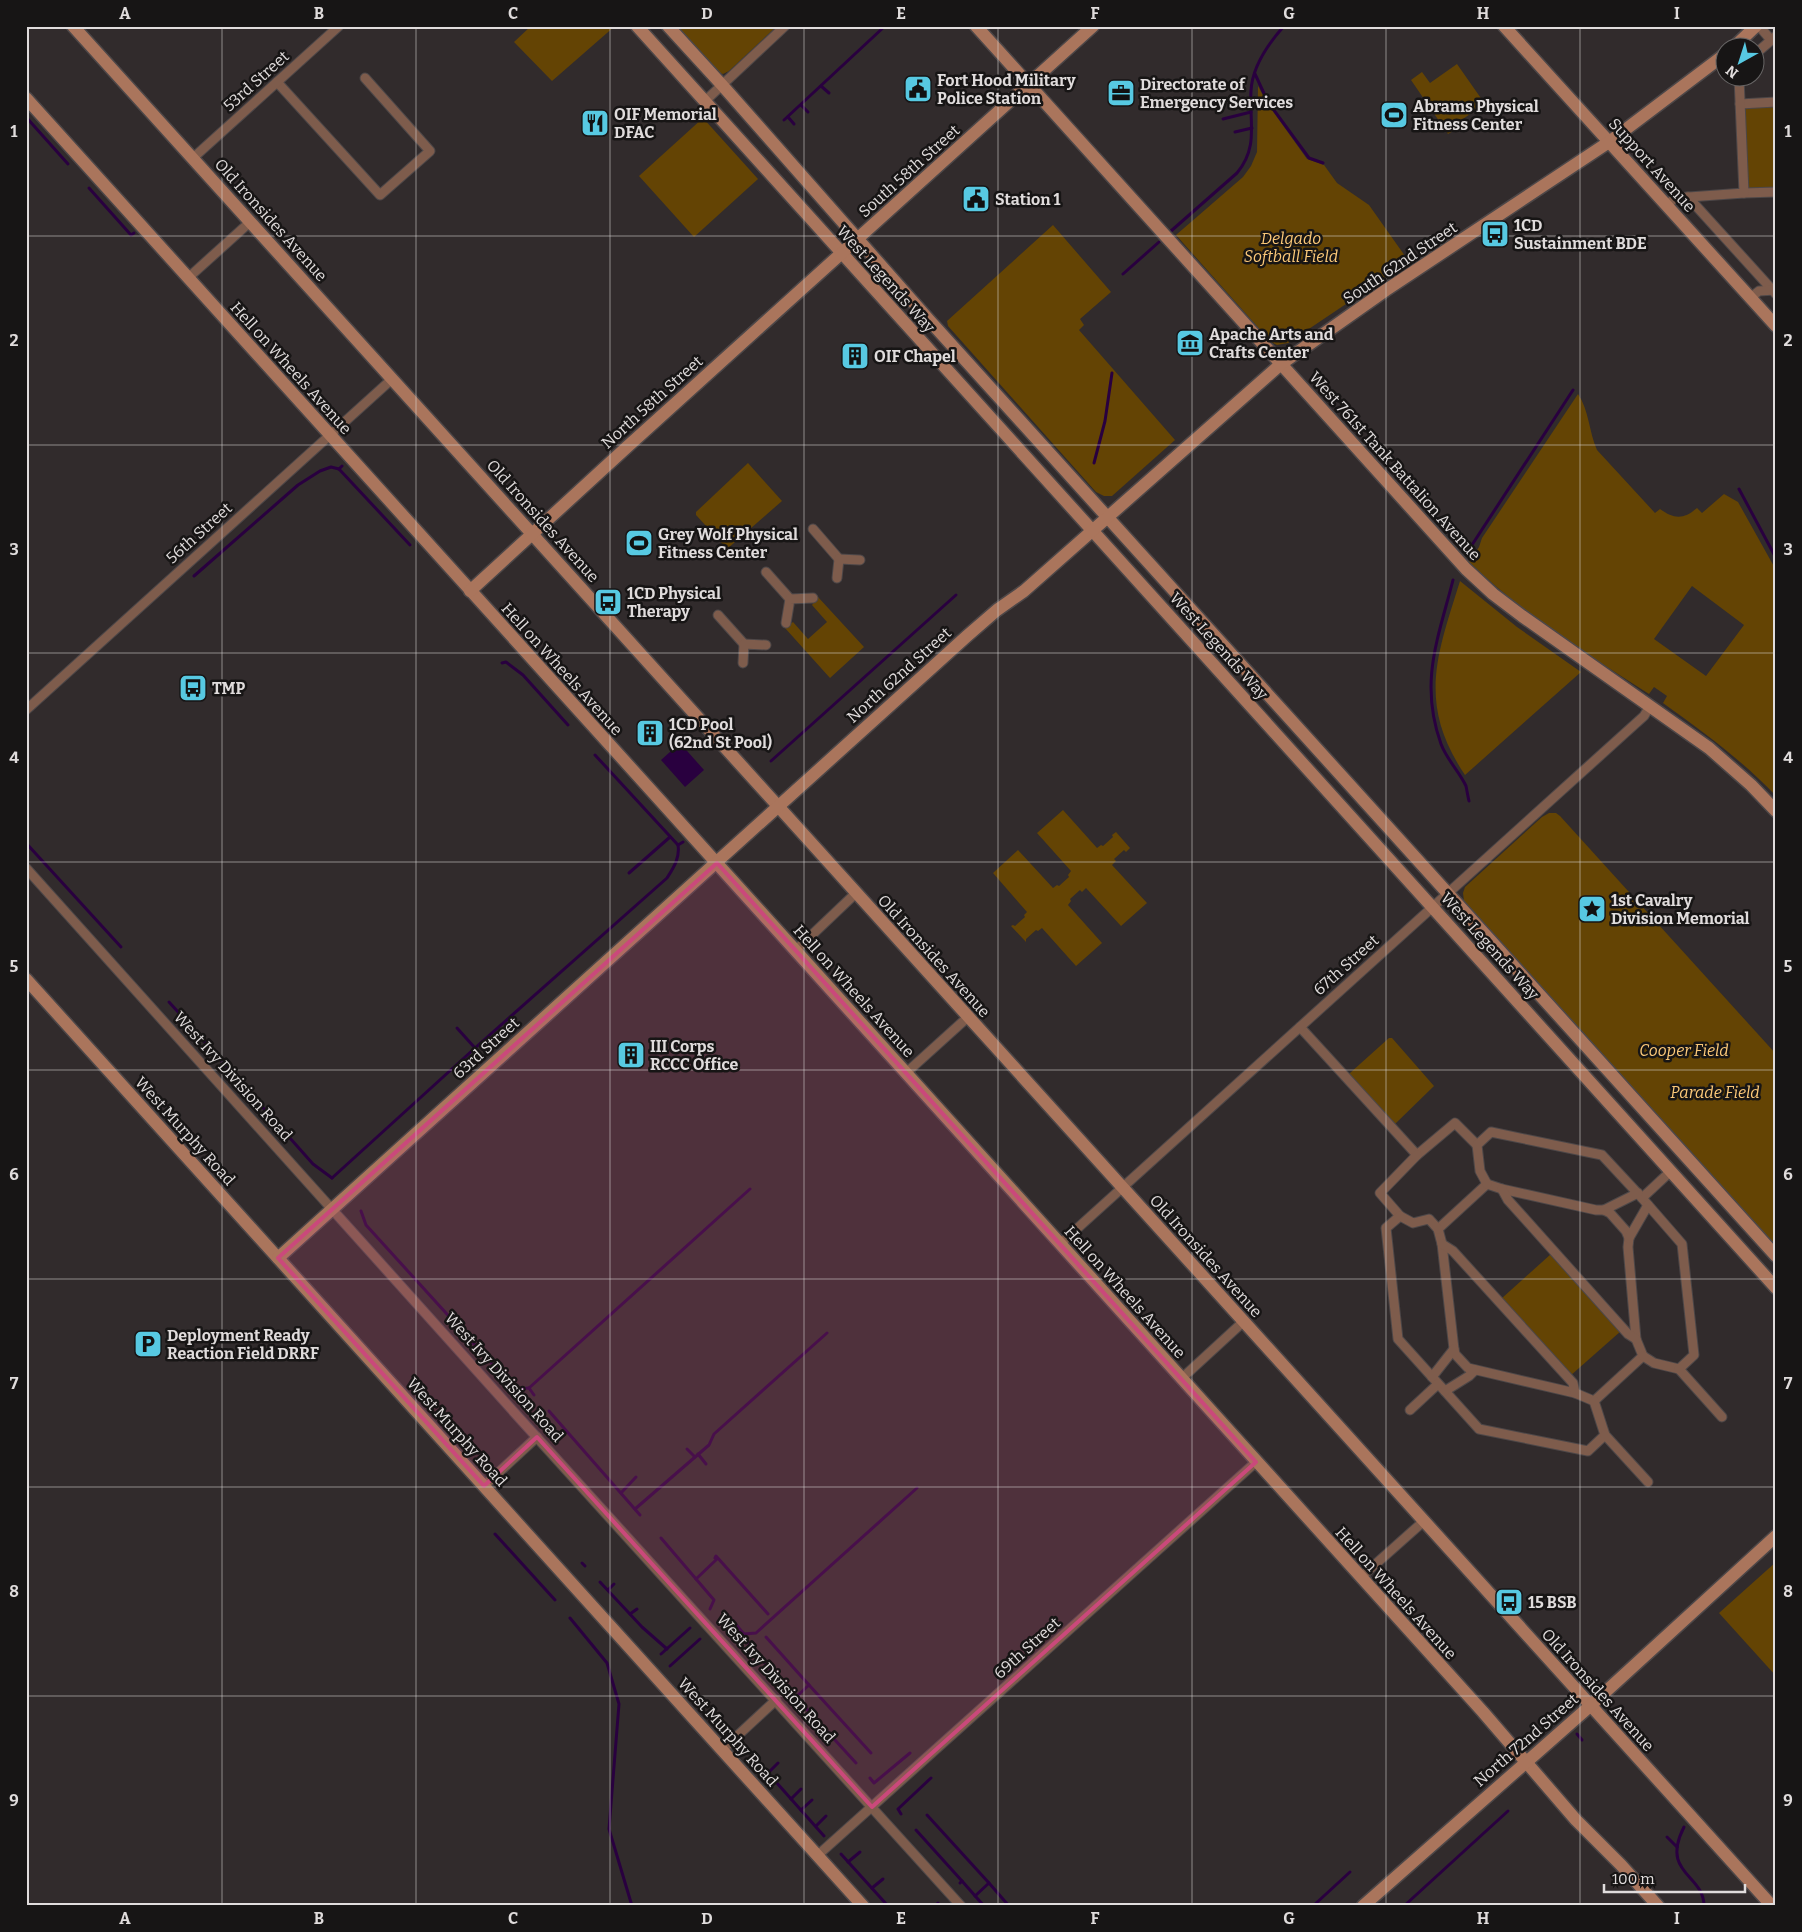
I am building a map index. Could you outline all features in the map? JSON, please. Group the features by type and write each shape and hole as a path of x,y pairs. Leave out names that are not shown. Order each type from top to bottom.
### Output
{"street":[{"name":"Old Ironsides Avenue","path":"73,26 1772,1906"},
{"name":"53rd Street","path":"193,158 339,26"},
{"name":"West Legends Way","path":"637,26 1776,1288"},
{"name":"West Legends Way","path":"668,26 858,240 1776,1256"},
{"path":"705,101 785,26"},
{"name":"West 761st Tank Battalion Avenue","path":"976,26 1466,569 1493,594 1522,616 1722,759 1752,785 1776,811"},
{"name":"South 58th Street","path":"858,240 1094,26"},
{"name":"Support Avenue","path":"1504,26 1776,326"},
{"path":"1744,38 1758,26 1774,38 1764,46"},
{"name":"South 62nd Street","path":"1108,516 1280,364 1386,290 1609,142 1714,63"},
{"path":"278,82 380,195 430,151 365,78"},
{"path":"1739,88 1744,193"},
{"name":"Hell on Wheels Avenue","path":"26,98 1361,1577 1526,1761 1576,1820 1621,1865 1658,1906"},
{"path":"1740,104 1776,102"},
{"path":"1666,206 1675,198 1776,192"},
{"path":"1688,197 1775,291"},
{"path":"188,278 250,222"},
{"name":"North 58th Street","path":"470,591 858,240"},
{"path":"1750,298 1759,291 1775,291"},
{"name":"56th Street","path":"26,710 392,379"},
{"name":"North 62nd Street","path":"717,863 967,636 997,610 1024,591 1108,516"},
{"path":"813,529 839,559 860,560"},
{"path":"837,578 839,559"},
{"path":"766,572 790,599"},
{"path":"790,599 813,598"},
{"path":"786,623 790,599"},
{"path":"718,615 744,644 766,646"},
{"path":"743,663 744,644"},
{"name":"67th Street","path":"1060,1244 1644,716 1650,706"},
{"name":"63rd Street","path":"278,1258 717,863"},
{"name":"West Ivy Division Road","path":"26,868 961,1906"},
{"path":"795,951 856,893"},
{"name":"West Murphy Road","path":"26,979 863,1906"},
{"path":"906,1073 968,1017"},
{"path":"1300,1026 1417,1155"},
{"path":"1642,1199 1604,1210 1596,1210 1487,1184 1480,1171 1477,1145 1455,1123 1417,1155 1380,1193 1400,1216 1413,1222 1429,1219 1438,1229 1442,1244 1455,1354 1468,1368 1575,1393 1594,1401 1605,1435 1648,1482"},
{"path":"1477,1145 1490,1132 1602,1155 1642,1199 1682,1244 1694,1355 1679,1370"},
{"path":"1671,1171 1642,1199 1629,1238 1628,1247 1636,1339 1643,1356 1654,1363 1679,1370 1722,1416"},
{"path":"1438,1229 1487,1184"},
{"path":"1502,1189 1508,1200 1621,1327 1636,1339"},
{"path":"1604,1210 1610,1213 1626,1231 1629,1238"},
{"path":"1400,1216 1386,1228 1398,1339 1479,1429 1588,1450 1605,1435"},
{"path":"1442,1244 1453,1251 1573,1384 1575,1393"},
{"path":"1181,1379 1243,1322"},
{"path":"1410,1410 1435,1380 1454,1349"},
{"path":"1594,1401 1643,1356"},
{"path":"1444,1391 1469,1376 1475,1370"},
{"path":"484,1486 537,1437"},
{"name":"69th Street","path":"818,1856 1256,1462"},
{"path":"1361,1577 1424,1521"},
{"name":"North 72nd Street","path":"1363,1906 1590,1706 1776,1536"},
{"path":"722,1750 776,1700"}],"highlighted area":[{"path":"717,863 1256,1462 872,1807 537,1437 484,1486 278,1258"}],"green space":[{"path":"531,26 615,26 552,81 514,42"},
{"path":"673,26 777,26 729,71 723,74 716,72"},
{"path":"1457,64 1485,104 1454,125 1456,129 1448,134 1411,80 1422,72 1430,83"},
{"name":"Delgado Softball Field","path":"1258,86 1267,103 1307,159 1324,165 1337,183 1369,205 1405,256 1404,265 1288,343 1277,345 1271,342 1176,235 1243,177 1251,166 1257,152"},
{"path":"1776,105 1776,189 1747,190 1743,112 1747,107"},
{"path":"703,118 758,179 694,237 639,176"},
{"path":"1053,225 1111,292 1080,319 1084,325 1079,330 1175,440 1112,496 1104,496 1096,492 948,326 947,321"},
{"path":"1578,394 1582,400 1597,450 1655,513 1660,509 1670,515 1679,517 1687,515 1697,508 1702,513 1724,494 1738,502 1776,570 1776,796 1736,758 1663,703 1667,696 1654,687 1649,694 1602,664 1533,616 1489,581 1469,562 1479,547 1482,538","holes":["1692,586 1744,625 1706,676 1654,639"]},
{"path":"748,463 782,501 727,549 696,515 696,512"},
{"path":"1460,581 1517,627 1581,672 1465,775 1450,749 1441,725 1436,702 1439,656"},
{"path":"818,597 864,647 830,678 785,628 793,622 808,639 827,622 812,605"},
{"path":"1063,810 1097,848 1101,845 1103,846 1116,832 1130,848 1126,852 1124,850 1114,859 1116,861 1112,865 1147,903 1121,926 1086,888 1082,892 1080,890 1070,899 1071,901 1068,905 1102,943 1076,966 1042,928 1038,931 1036,930 1026,939 1026,942 1011,926 1015,926 1025,917 1024,915 1027,912 993,873 1018,850 1053,888 1057,885 1059,886 1069,877 1068,875 1071,871 1037,833"},
{"name":"Cooper Field","path":"1549,813 1556,813 1560,816 1776,1054 1776,1248 1464,901 1463,893 1465,887 1542,817"},
{"path":"1389,1038 1392,1038 1434,1086 1395,1124 1349,1076"},
{"path":"1551,1254 1621,1331 1570,1376 1501,1299"},
{"path":"1776,1562 1776,1676 1719,1613"}],"shaded area":[{"path":"680,743 704,770 685,787 661,760"}],"waterway":[{"path":"784,120 885,26"},
{"path":"1171,231 1237,173 1244,163 1251,144 1251,91 1254,73 1272,40 1284,26"},
{"path":"1255,74 1268,102 1309,158 1323,163"},
{"path":"821,86 829,93"},
{"path":"801,105 808,112"},
{"path":"1223,119 1251,112"},
{"path":"26,117 68,164"},
{"path":"788,117 794,124"},
{"path":"1235,132 1252,128"},
{"path":"89,188 131,235 134,233"},
{"path":"1123,274 1159,242"},
{"path":"1094,463 1105,421 1112,373"},
{"path":"1468,551 1573,390"},
{"path":"342,466 339,469 410,545"},
{"path":"194,576 298,485 320,471 331,467 339,469"},
{"path":"1739,489 1776,558"},
{"path":"1453,580 1433,661 1431,701 1441,744 1466,786 1469,801"},
{"path":"771,761 956,595"},
{"path":"502,663 506,662 523,675 568,725"},
{"path":"595,755 678,845 683,842"},
{"path":"629,873 670,837"},
{"path":"26,843 121,947"},
{"path":"332,1178 667,878 677,858 678,845"},
{"path":"169,1002 179,1013"},
{"path":"457,1028 475,1048"},
{"path":"203,1040 313,1164 332,1178"},
{"path":"534,1395 529,1388 750,1189"},
{"path":"361,1211 366,1225 515,1389 529,1388"},
{"path":"635,1509 709,1445 714,1434 827,1333"},
{"path":"549,1411 640,1515"},
{"path":"687,1449 695,1457"},
{"path":"698,1454 706,1464"},
{"path":"621,1493 636,1477"},
{"path":"720,1621 724,1619 732,1620 744,1634 756,1633 917,1488"},
{"path":"495,1534 555,1600"},
{"path":"661,1538 714,1600 710,1609"},
{"path":"696,1579 717,1559 715,1558 716,1556 768,1614"},
{"path":"582,1563 585,1566"},
{"path":"600,1582 642,1627 667,1649"},
{"path":"608,1590 614,1584"},
{"path":"630,1614 637,1609"},
{"path":"570,1618 607,1663 619,1704 609,1829 632,1906"},
{"path":"661,1654 690,1628"},
{"path":"744,1634 751,1648 856,1763"},
{"path":"766,1637 809,1685"},
{"path":"670,1666 700,1639"},
{"path":"796,1697 809,1685 871,1753"},
{"path":"1577,1734 1582,1740"},
{"path":"870,1778 874,1783 910,1753"},
{"path":"778,1763 768,1773 824,1836"},
{"path":"901,1814 898,1809 931,1778"},
{"path":"791,1799 801,1789"},
{"path":"801,1810 812,1800"},
{"path":"1404,1906 1508,1811"},
{"path":"927,1815 989,1883"},
{"path":"816,1826 826,1816"},
{"path":"1684,1827 1678,1843 1677,1855 1685,1872 1698,1887 1704,1906"},
{"path":"916,1830 962,1881 960,1883"},
{"path":"1667,1837 1677,1847"},
{"path":"848,1862 860,1852"},
{"path":"841,1854 888,1906"},
{"path":"1313,1906 1350,1872"},
{"path":"872,1888 883,1879"},
{"path":"962,1881 984,1906"},
{"path":"975,1896 989,1883 1009,1906"},
{"path":"935,1906 938,1903"}],"place":[{"name":"Fort Hood Military Police Station","path":"918,89"},
{"name":"Directorate of Emergency Services","path":"1121,93"},
{"name":"Abrams Physical Fitness Center","path":"1394,115"},
{"name":"OIF Memorial DFAC","path":"595,123"},
{"name":"Station 1","path":"976,199"},
{"name":"1CD Sustainment BDE","path":"1495,234"},
{"name":"Apache Arts and Crafts Center","path":"1190,343"},
{"name":"OIF Chapel","path":"855,356"},
{"name":"Grey Wolf Physical Fitness Center","path":"639,543"},
{"name":"1CD Physical Therapy","path":"608,602"},
{"name":"TMP","path":"193,688"},
{"name":"1CD Pool (62nd St Pool)","path":"650,733"},
{"name":"1st Cavalry Division Memorial","path":"1592,909"},
{"name":"III Corps RCCC Office","path":"631,1055"},
{"name":"Deployment Ready Reaction Field DRRF","path":"148,1344"},
{"name":"15 BSB","path":"1509,1602"}],"park label":[{"name":"Parade Field","path":"1715,1092"}]}
